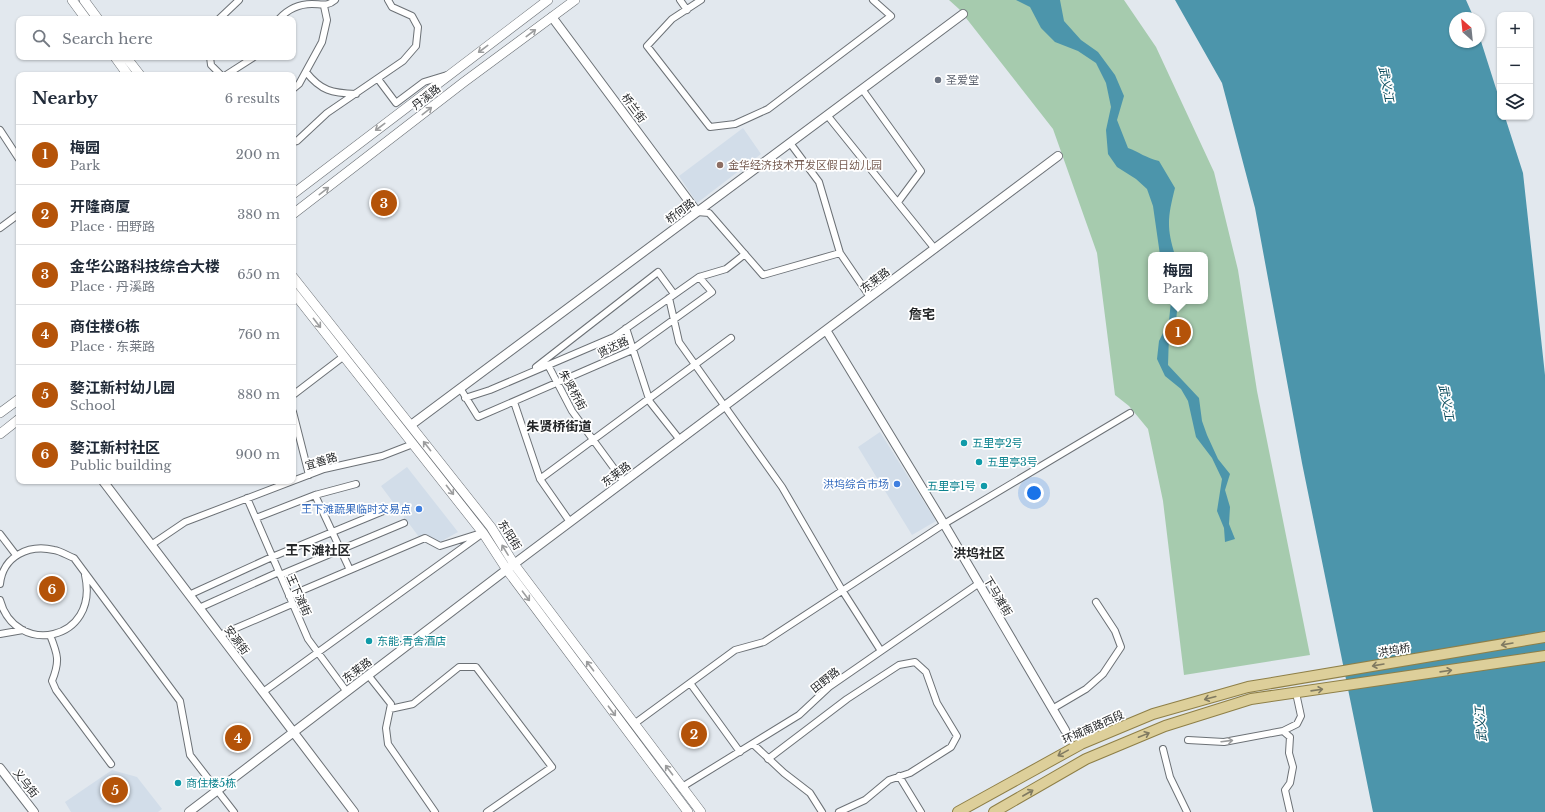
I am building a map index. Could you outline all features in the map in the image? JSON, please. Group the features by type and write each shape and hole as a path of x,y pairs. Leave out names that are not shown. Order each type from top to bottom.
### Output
{"main road":[{"path":"72,0 84,16"},
{"path":"84,0 96,16"},
{"name":"丹溪路","path":"296,192 548,0"},
{"name":"丹溪路","path":"296,212 575,0"},
{"path":"117,60 126,72"},
{"path":"128,60 138,72"},
{"name":"东阳街","path":"296,281 491,527 510,567 634,724 700,812"},
{"name":"东阳街","path":"296,296 484,532 688,812"},
{"path":"0,413 16,401"},
{"path":"0,434 16,421"},
{"name":"洪坞桥","path":"1248,687 1545,637"},
{"path":"994,812 1086,759 1165,726 1251,699 1545,656"},
{"name":"环城南路西段","path":"958,812 1081,744 1153,714 1248,687"}],"street":[{"path":"222,16 239,0"},
{"path":"283,16 294,7 312,4 324,6 335,0"},
{"path":"296,140 306,134 327,113 403,61 416,46 418,27 412,16 392,6 388,0"},
{"path":"680,0 687,10"},
{"path":"701,0 672,19 647,46 710,127 735,124 768,109 891,16 873,0"},
{"path":"296,85 306,72 317,53 326,28 327,20 324,6"},
{"name":"桥何路","path":"411,425 963,14"},
{"name":"桥兰街","path":"552,16 697,212"},
{"path":"210,60 211,65 218,72"},
{"path":"231,72 249,60"},
{"path":"306,72 321,88 333,92 356,94"},
{"path":"378,79 396,103 424,82 450,74"},
{"path":"862,89 921,171 898,202"},
{"path":"828,115 935,249"},
{"path":"0,130 16,154"},
{"path":"790,142 819,182 840,253 870,297"},
{"name":"东莱路","path":"189,812 510,567 1058,156"},
{"path":"697,212 709,213 763,275 840,253"},
{"path":"1,225 16,216"},
{"path":"465,398 614,337 699,276 726,269 745,254"},
{"path":"529,373 658,272 672,296 674,319 679,342 782,487 842,590 881,651"},
{"name":"贤达路","path":"460,388 478,417 634,348 712,292 699,276"},
{"path":"626,328 634,348 650,402 680,440"},
{"name":"下马滩街","path":"826,330 944,524 1065,730"},
{"path":"540,479 731,338"},
{"path":"296,393 344,356"},
{"name":"朱贤桥街","path":"548,365 572,411 624,482"},
{"path":"514,402 540,479 570,522"},
{"path":"634,724 735,650 764,642 944,524 1130,412"},
{"path":"296,424 309,475"},
{"name":"宜善路","path":"296,480 324,470 382,456 413,444"},
{"name":"安源街","path":"105,484 354,812"},
{"name":"宜善路","path":"151,545 185,522 285,484"},
{"path":"256,518 315,495 356,484"},
{"path":"315,495 350,570"},
{"name":"王下滩街","path":"248,498 279,574 308,639 316,652 347,692"},
{"path":"189,595 272,557 394,507"},
{"path":"199,608 404,523"},
{"path":"289,596 425,538 440,546 484,532"},
{"path":"263,692 316,652 484,532"},
{"path":"0,534 16,555"},
{"path":"0,584 7,564 16,555 34,548 54,550 74,558 180,701 190,755 234,812"},
{"path":"0,600 3,610 12,622 23,630 41,636 50,635 67,628 79,619 85,606 87,593 84,572"},
{"name":"田野路","path":"682,787 799,715 829,687 978,584"},
{"path":"1052,709 1086,689 1103,674 1121,647 1115,631 1096,602"},
{"path":"220,635 292,604"},
{"path":"0,634 23,630"},
{"path":"50,635 58,656 56,672 52,681 56,690 111,764"},
{"path":"768,759 847,699 899,664 915,662 926,672 938,703 957,736 951,747 910,772 889,780 865,800 839,812"},
{"path":"390,709 413,704 459,667 476,667 552,767 487,812"},
{"path":"368,675 391,704 386,728 388,744 435,812"},
{"path":"690,682 740,752"},
{"path":"1188,740 1224,742 1284,731 1297,724 1301,716 1296,693"},
{"path":"1284,731 1290,737 1289,753 1293,767 1290,783 1285,790 1290,812"},
{"path":"752,744 810,793 822,812"},
{"path":"1163,749 1170,777 1187,812"},
{"name":"义乌街","path":"0,768 34,812"},
{"path":"899,776 921,812"}],"shaded area":[{"name":"金华经济技术开发区假日幼儿园","path":"743,128 761,154 697,203 679,176"},
{"name":"洪坞综合市场","path":"880,432 936,521 912,535 858,447"},
{"name":"王下滩蔬果临时交易点","path":"407,467 458,532 440,542 428,537 419,537 381,486"},
{"path":"112,770 137,777 162,809 158,812 71,812 65,802"}],"green space":[{"path":"949,0 1124,0 1156,47 1214,172 1238,270 1257,391 1310,655 1184,675 1163,501 1148,429 1129,406 1115,395 1097,253 1053,129 959,9"}],"water":[{"path":"1016,0 1060,0 1064,21 1081,40 1098,52 1115,75 1124,96 1117,120 1128,148 1159,161 1175,188 1169,222 1170,237 1174,252 1160,252 1153,206 1147,189 1136,179 1117,167 1108,154 1106,130 1111,107 1106,83 1096,63 1078,51 1055,42 1041,28 1030,7"},
{"name":"武义江","path":"1175,0 1466,0 1471,12 1449,12 1449,48 1483,48 1497,92 1497,120 1506,120 1523,173 1545,375 1545,812 1373,812 1302,463 1255,208 1222,83"},
{"path":"1171,304 1178,304 1176,321 1169,335 1168,365 1199,398 1202,421 1207,435 1218,459 1230,474 1225,490 1230,507 1229,524 1235,539 1225,542 1224,528 1217,511 1222,479 1212,458 1196,437 1188,401 1181,389 1165,376 1157,359 1159,341 1169,321"}],"place":[{"name":"圣爱堂","path":"938,80"},
{"name":"金华经济技术开发区假日幼儿园","path":"720,165"},
{"name":"金华公路科技综合大楼","path":"384,203"},
{"name":"梅园","path":"1178,332"},
{"name":"五里亭2号","path":"964,443"},
{"name":"五里亭3号","path":"979,462"},
{"name":"洪坞综合市场","path":"897,484"},
{"name":"五里亭1号","path":"984,486"},
{"name":"王下滩蔬果临时交易点","path":"419,509"},
{"name":"婺江新村社区","path":"52,589"},
{"name":"东能·青舍酒店","path":"369,641"},
{"name":"开隆商厦","path":"694,734"},
{"name":"商住楼6栋","path":"238,738"},
{"name":"商住楼5栋","path":"178,783"},
{"name":"婺江新村幼儿园","path":"115,790"}],"district":[{"name":"詹宅","path":"922,314"},
{"name":"朱贤桥街道","path":"559,426"},
{"name":"王下滩社区","path":"318,550"},
{"name":"洪坞社区","path":"979,553"}]}
